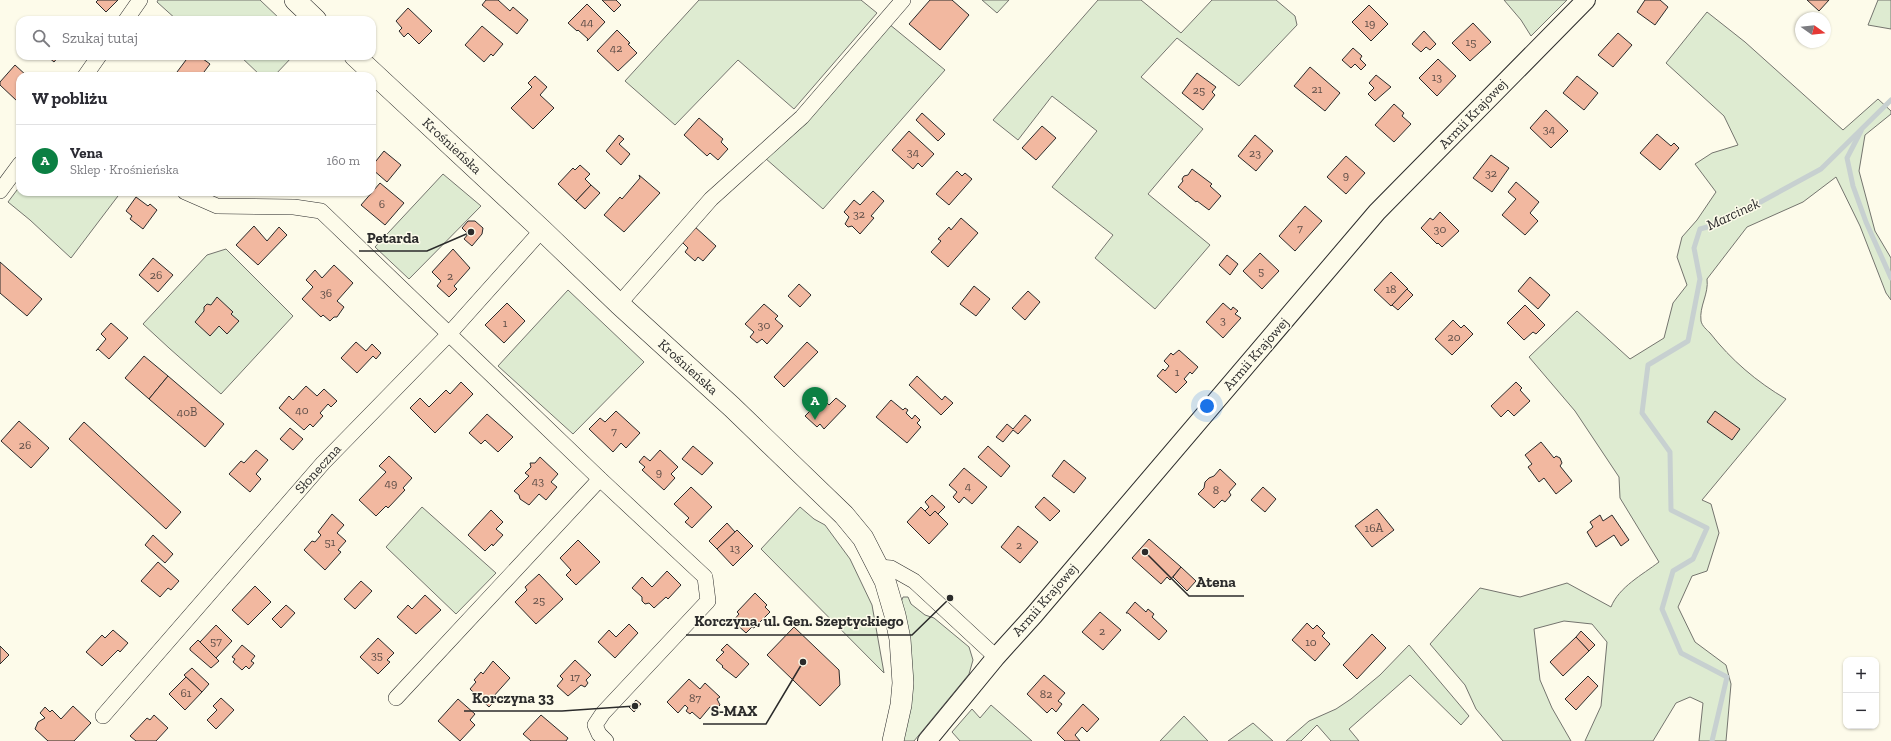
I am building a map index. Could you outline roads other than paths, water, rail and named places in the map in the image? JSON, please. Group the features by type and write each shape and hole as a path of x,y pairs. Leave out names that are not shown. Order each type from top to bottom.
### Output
{"main road":[{"path":"295,0 312,16"},
{"name":"Krośnieńska","path":"359,60 372,72"},
{"name":"Krośnieńska","path":"376,76 619,304 732,407 844,515 863,538 879,567 895,615 902,662 901,704 893,741"}],"street":[{"path":"129,16 140,0"},
{"path":"619,304 712,199 802,117 903,0"},
{"name":"Armii Krajowej","path":"926,741 996,657 1034,615 1377,212 1586,0"},
{"path":"87,72 96,60"},
{"path":"0,191 16,169"},
{"path":"194,196 217,206 294,206 321,211 600,479 705,577 708,601 603,713 595,725 599,734 606,741"},
{"name":"Słoneczna","path":"103,716 323,463 449,334 542,230"},
{"path":"396,698 600,479"},
{"path":"879,567 891,568 914,581 996,657"}],"waterway":[{"name":"Marcinek","path":"1712,741 1727,677 1681,653 1662,609 1673,571 1693,559 1707,528 1671,510 1670,452 1642,413 1648,365 1688,341 1700,279 1694,248 1700,229 1722,223 1821,169 1891,100"},
{"path":"1861,131 1847,158 1853,186 1866,222 1891,278"}],"place":[{"name":"Petarda","path":"471,232"},
{"name":"Vena","path":"815,420"},
{"name":"Atena","path":"1145,552"},
{"name":"Korczyna, ul. Gen. Szeptyckiego","path":"950,598"},
{"name":"S-MAX","path":"803,662"},
{"name":"Korczyna 33","path":"635,706"}]}
